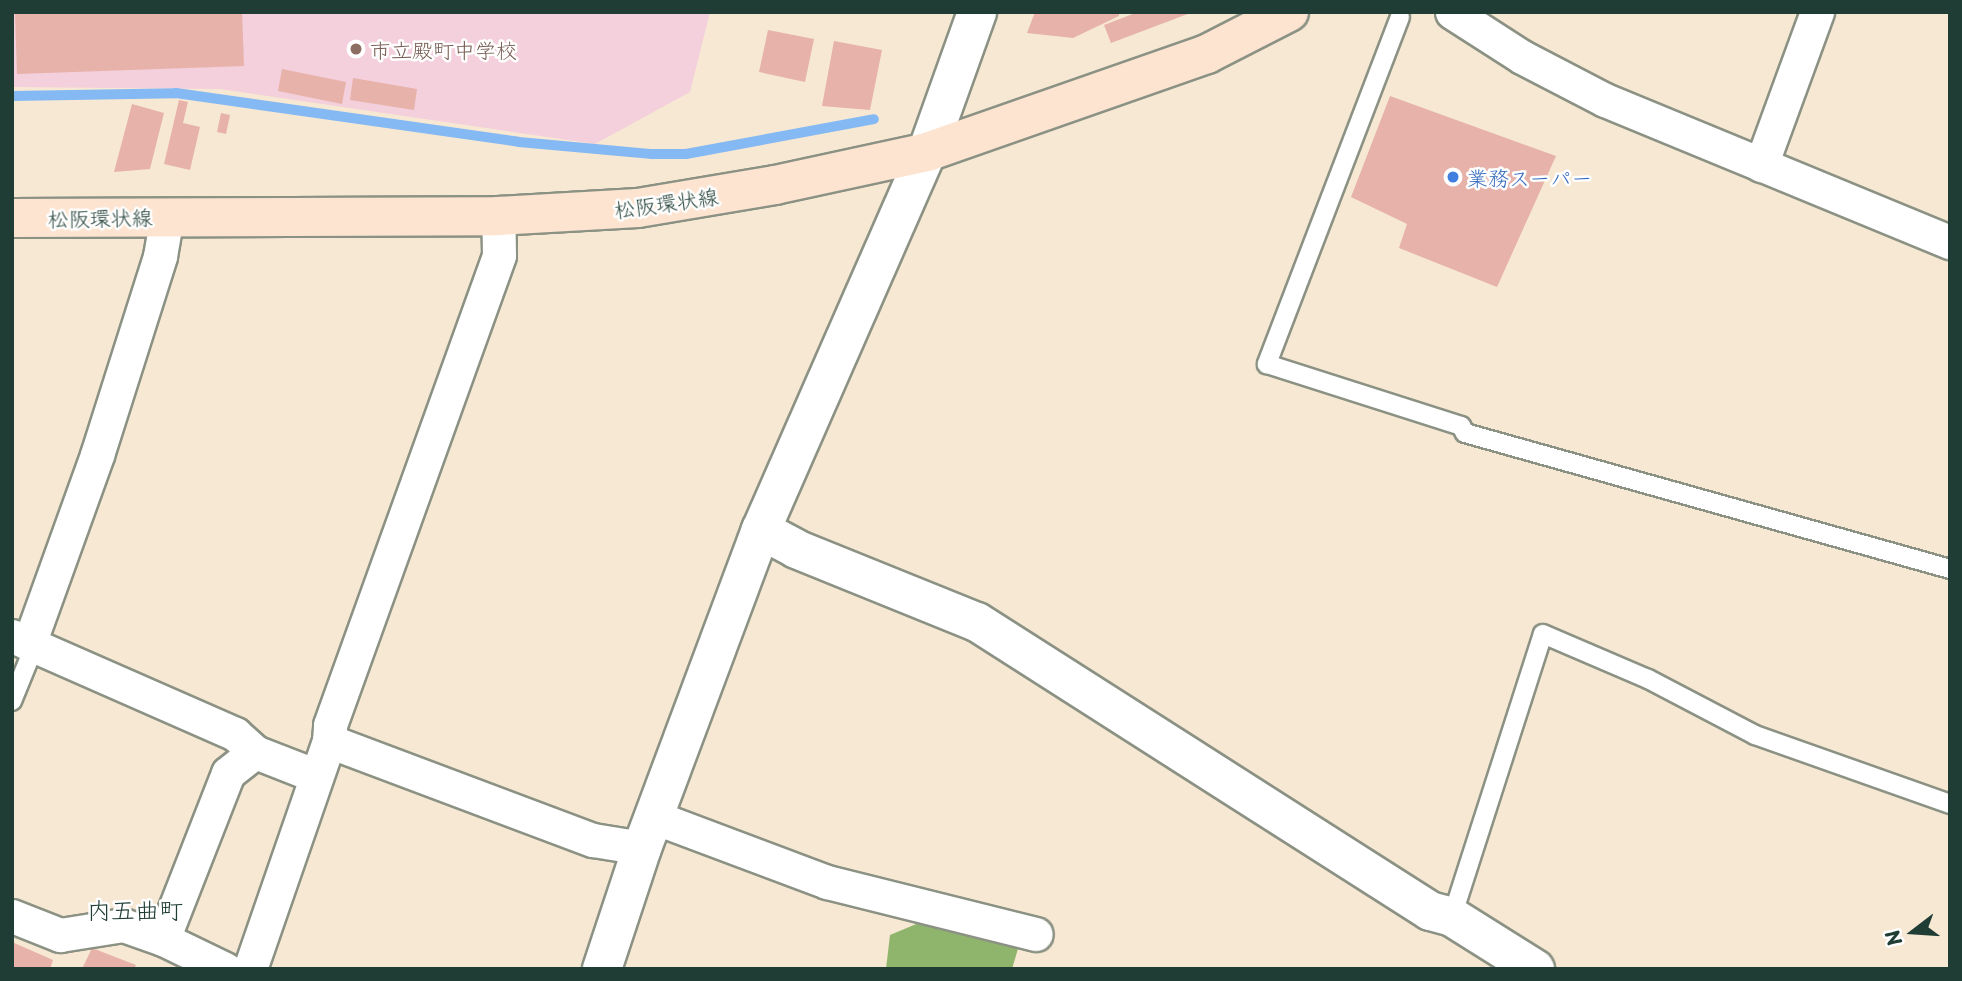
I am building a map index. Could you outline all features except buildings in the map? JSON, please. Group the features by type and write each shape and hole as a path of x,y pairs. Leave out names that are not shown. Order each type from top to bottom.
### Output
{"main road":[{"name":"松阪環状線","path":"12,218 498,216 638,208 775,186 927,152 1208,54 1289,12"}],"street":[{"path":"602,969 648,833 761,530 927,152 977,12"},
{"path":"1452,12 1522,57 1605,100 1950,242"},
{"path":"1761,166 1817,12"},
{"path":"167,216 160,256 97,454 25,642 235,734 255,752 314,775"},
{"path":"250,969 314,775 329,741 330,725 499,256 498,216"},
{"path":"761,530 796,549 977,622 1430,911 1452,917 1535,969"},
{"path":"329,741 593,839 648,833 827,883 1036,934"},
{"path":"163,939 228,773 255,752"},
{"path":"12,916 60,935 123,925 163,939 226,969"}],"lane":[{"path":"1400,17 1267,364 1461,426 1465,433 1950,569"},
{"path":"1452,917 1543,634 1648,679 1755,735 1950,804"},
{"path":"12,701 25,642"}],"shaded area":[{"name":"市立殿町中学校","path":"12,12 710,12 690,92 595,144 220,89 12,87"}],"green space":[{"path":"926,920 1020,942 1012,969 886,969 890,935"}],"waterway":[{"path":"12,96 176,93 519,142 652,154 686,154 874,119"}],"place":[{"name":"市立殿町中学校","path":"356,49"},
{"name":"業務スーパー","path":"1453,177"}],"district":[{"name":"内五曲町","path":"135,910"}]}
